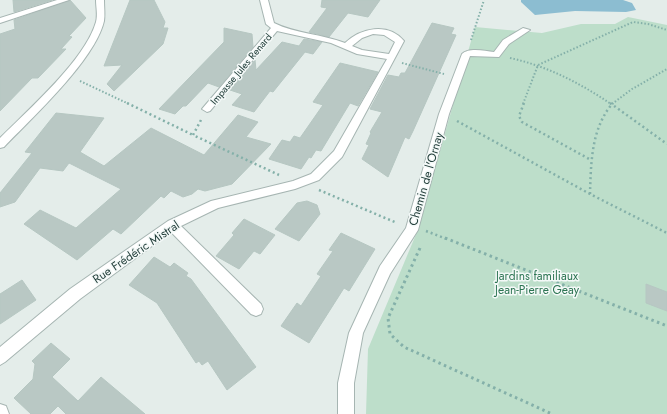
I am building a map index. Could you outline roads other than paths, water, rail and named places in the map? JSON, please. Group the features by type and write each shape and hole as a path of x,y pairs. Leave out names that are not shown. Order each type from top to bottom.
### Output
{"street":[{"path":"0,21 65,0"},
{"path":"0,144 86,52 100,22 100,0"},
{"path":"264,0 270,24 275,28 333,41 360,52 392,57"},
{"name":"Impasse Jules Renard","path":"207,109 275,28"},
{"name":"Chemin de l'Ornay","path":"346,414 346,383 356,332 385,270 412,230 444,114 466,54 478,53 496,55 506,42 526,30"},
{"name":"Rue Frédéric Mistral","path":"0,357 75,294 172,224 215,204 295,185 315,177 338,154 400,41 393,35 382,31 370,31 362,34 347,46"},
{"path":"172,224 256,309"}],"water":[{"path":"521,0 623,0 632,3 636,10 626,12 575,11 535,15 521,2"}],"park label":[{"name":"Jardins familiaux Jean-Pierre Geay","path":"537,283"}]}
